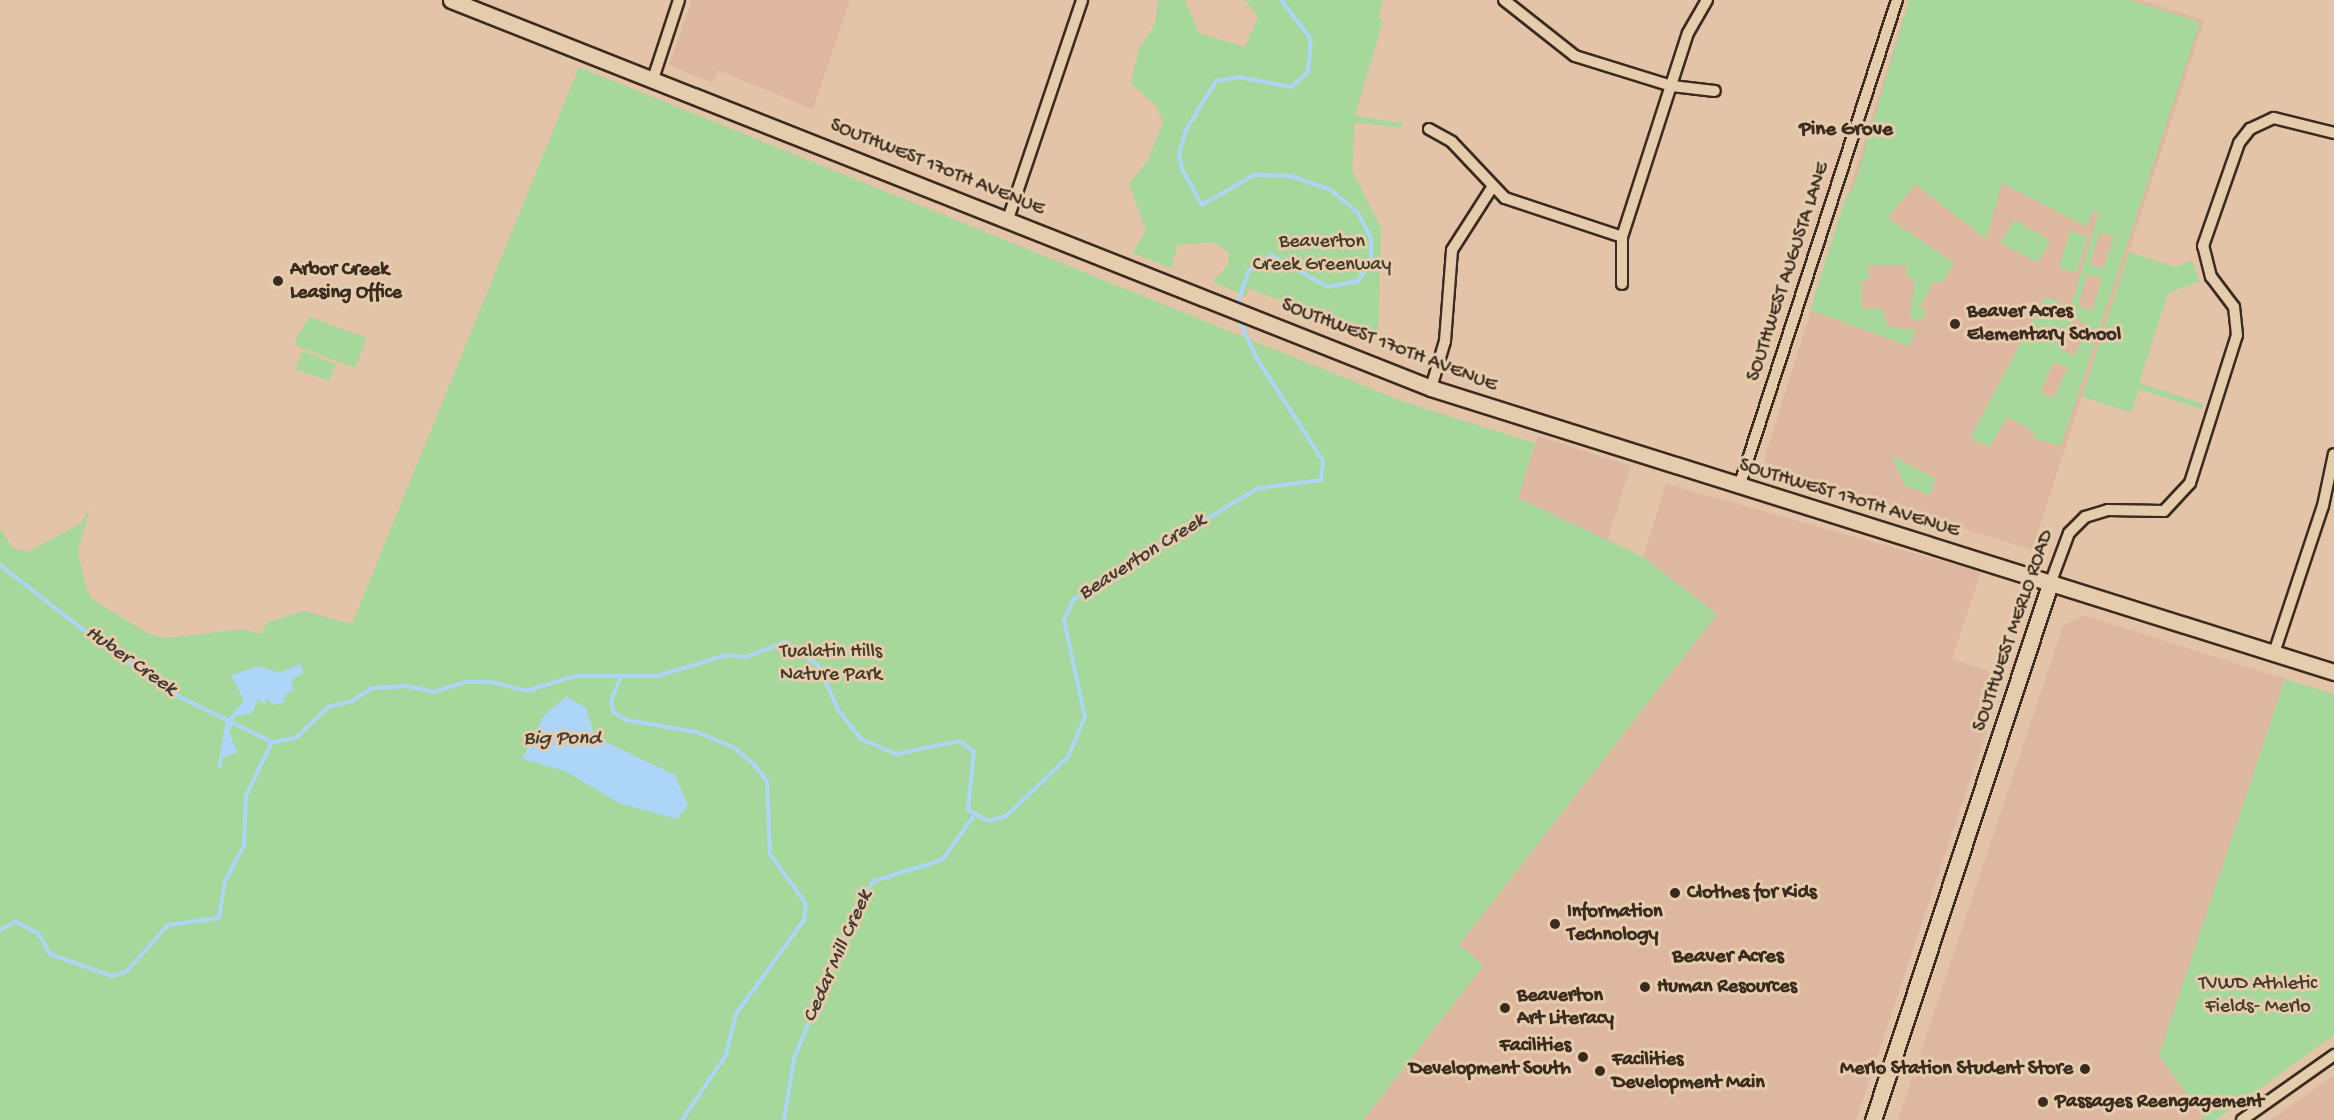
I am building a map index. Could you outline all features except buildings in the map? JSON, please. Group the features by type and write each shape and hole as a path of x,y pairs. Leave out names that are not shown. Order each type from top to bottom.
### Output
{"main road":[{"name":"SOUTHWEST 170TH AVENUE","path":"451,0 1431,388 1738,487 2334,672"},
{"name":"SOUTHWEST MERLO ROAD","path":"1873,1120 2050,584"}],"street":[{"path":"653,79 679,0"},
{"path":"1008,219 1082,0"},
{"path":"1504,0 1561,49 1672,86 1715,91"},
{"path":"1622,284 1622,237 1688,33 1707,0"},
{"name":"SOUTHWEST AUGUSTA LANE","path":"1738,487 1897,0"},
{"name":"SOUTHWEST MERLO ROAD","path":"2050,584 2069,533 2085,517 2109,510 2164,511 2190,483 2237,335 2234,307 2211,277 2202,246 2239,143 2250,129 2274,118 2334,133"},
{"path":"1429,129 1452,142 1491,189 1622,237"},
{"path":"1431,388 1445,341 1452,250 1491,189"},
{"path":"2274,653 2328,508 2334,454"},
{"path":"2242,1120 2334,1054"}],"shaded area":[{"path":"692,0 850,0 813,109 718,70 713,83 669,65"},
{"name":"Beaver Acres Elementary School","path":"1909,0 2141,0 2204,20 2032,550 1771,468 1764,460"},
{"path":"1538,436 1631,466 1607,540 1517,498"},
{"path":"1666,484 1981,572 1952,659 2005,676 1856,1120 1363,1120 1483,965 1458,946 1716,614 1643,557"},
{"path":"2083,615 2285,679 2160,1054 2208,1120 1898,1120 2063,626"},
{"path":"2334,1075 2334,1120 2271,1120"}],"green space":[{"name":"Beaverton Creek Greenway","path":"1158,0 1185,0 1199,33 1245,47 1258,17 1245,0 1383,0 1378,18 1383,20 1355,116 1402,123 1401,128 1355,122 1352,170 1381,228 1378,340 1249,288 1246,296 1213,282 1228,265 1229,253 1214,242 1178,245 1171,268 1133,253 1146,230 1129,184 1148,160 1163,122 1156,106 1131,83 1138,51 1155,24"},
{"path":"1909,0 2130,0 2200,22 2061,446 2032,438 2035,432 2007,417 1990,447 1970,438 2045,297 2071,306 2099,213 2094,209 2087,227 2002,183 1986,239 1915,184 1888,218 1954,263 1942,284 1934,280 1920,307 1927,311 1921,322 1910,318 1915,278 1907,278 1906,265 1868,265 1869,280 1861,281 1862,309 1881,308 1888,327 1916,330 1909,346 1810,310 1845,199 1854,186","holes":["2100,232 2114,237 2103,269 2090,264","2087,274 2102,279 2092,311 2078,306","2075,319 2089,325 2074,356 2061,349","2054,362 2068,368 2054,398 2040,392"]},
{"name":"Tualatin Hills Nature Park","path":"579,67 1404,402 1535,443 1518,498 1643,557 1717,614 1459,945 1484,965 1363,1120 0,1120 0,529 13,548 27,552 80,524 90,508 78,552 86,587 92,599 149,634 167,638 243,629 260,634 268,622 304,611 352,624"},
{"path":"2014,220 2050,240 2038,263 2001,243"},
{"path":"2070,231 2088,237 2076,273 2059,268"},
{"path":"2129,252 2176,267 2192,261 2200,281 2168,293 2139,383 2203,404 2201,409 2139,389 2131,412 2082,397"},
{"path":"310,317 367,338 355,368 297,346 295,340"},
{"path":"303,351 336,364 329,381 295,369"},
{"path":"1892,456 1935,478 1930,495 1905,486"},
{"name":"TVWD Athletic Fields- Merlo","path":"2285,679 2334,694 2334,1035 2216,1120 2205,1120 2159,1055"}],"water":[{"path":"300,664 304,672 291,680 294,691 286,693 283,703 273,705 266,698 265,705 258,699 252,713 235,717 229,733 237,752 221,759 222,767 217,769 226,721 244,700 231,675 260,666 279,673"},
{"name":"Big Pond","path":"566,696 586,708 595,737 675,775 688,806 677,819 619,803 565,771 522,759 543,717"}],"waterway":[{"name":"Beaverton Creek","path":"1236,308 1249,270 1271,255 1328,287 1358,281 1371,261 1371,238 1358,213 1331,190 1291,176 1254,175 1202,205 1182,169 1179,154 1186,130 1216,81 1238,77 1291,87 1308,72 1311,39 1281,0"},
{"name":"Beaverton Creek","path":"272,742 296,738 328,707 352,701 372,688 407,686 433,692 466,682 491,682 526,691 575,676 657,676 727,655 746,657 785,642 817,664 839,711 861,739 897,754 959,741 974,751 968,810 989,821 1006,816 1068,757 1085,717 1064,620 1074,599 1258,488 1321,480 1323,461 1256,357 1237,315"},
{"name":"Huber Creek","path":"0,565 109,650 180,697 272,742"},
{"path":"620,679 611,701 614,713 627,720 696,732 733,747 754,764 767,782 770,854 806,904 804,920 736,1014 726,1055 682,1120"},
{"name":"Beaverton Creek","path":"0,930 16,922 38,933 50,954 112,976 126,972 168,925 219,918 225,881 244,846 246,796 272,742"},
{"name":"Cedar Mill Creek","path":"784,1120 794,1058 860,900 874,881 942,860 973,817"}],"place":[{"name":"Arbor Creek Leasing Office","path":"278,281"},
{"name":"Beaver Acres Elementary School","path":"1955,324"},
{"name":"Clothes for Kids","path":"1675,893"},
{"name":"Information Technology","path":"1555,924"},
{"name":"Human Resources","path":"1645,987"},
{"name":"Beaverton Art Literacy","path":"1505,1008"},
{"name":"Facilities Development South","path":"1583,1057"},
{"name":"Merlo Station Student Store","path":"2085,1069"},
{"name":"Facilities Development Main","path":"1600,1071"},
{"name":"Passages Reengagement","path":"2043,1102"}],"district":[{"name":"Pine Grove","path":"1846,131"},
{"name":"Beaver Acres","path":"1728,958"}]}
